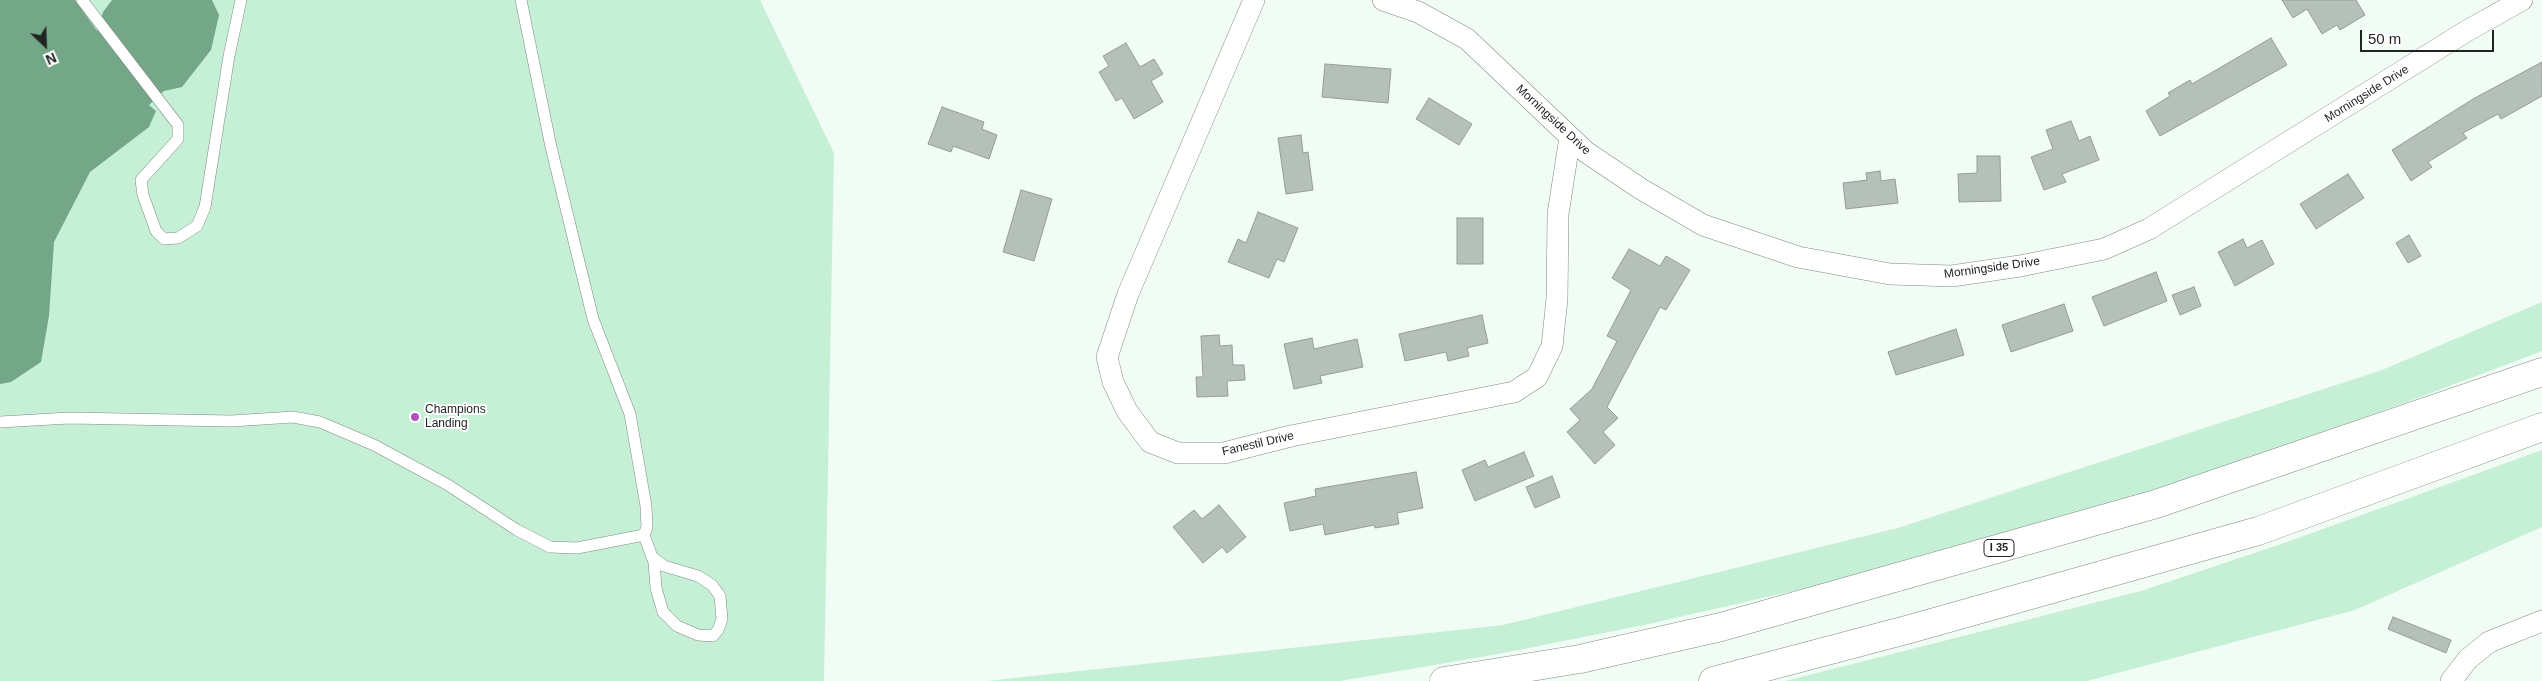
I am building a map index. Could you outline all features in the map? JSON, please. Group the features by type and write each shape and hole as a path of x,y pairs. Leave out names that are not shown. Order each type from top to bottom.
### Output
{"highway":[{"name":"I 35","path":"1444,681 1580,659 1730,624 2156,504 2542,372"},
{"path":"1713,681 1910,629 2258,530 2542,427"}],"street":[{"name":"Fanestil Drive","path":"1254,0 1128,294 1107,357 1113,382 1127,411 1150,442 1178,453 1224,453 1291,436 1514,392 1537,377 1552,346 1557,299 1558,214 1570,137"},
{"name":"Morningside Drive","path":"1383,0 1419,6 1467,39 1586,152 1641,189 1703,224 1798,257 1890,274 1952,276 2020,266 2104,249 2149,229 2465,32 2522,0"},
{"path":"2451,681 2468,659 2489,642 2542,621"}],"lane":[{"path":"82,0 178,125 178,139 141,180 142,195 156,231 164,239 178,238 197,226 205,207 229,56 241,0"},
{"path":"521,0 551,147 593,319 630,414 646,506 647,527 644,535 652,557 656,588 664,612 677,626 698,635 712,636 718,630 722,619 720,596 712,586 698,576 664,566 652,557"},
{"path":"0,422 69,418 232,421 293,417 320,422 374,444 448,485 517,530 550,547 577,548 644,535"}],"shaded area":[{"name":"Champions Landing","path":"0,0 760,0 834,153 824,681 0,681"},
{"path":"0,0 75,0 97,31 103,12 112,0 212,0 219,15 211,50 182,87 164,91 149,105 156,111 149,127 90,172 54,242 49,316 41,362 11,382 0,384"},
{"path":"2542,302 2542,351 2410,401 2196,477 2014,532 1837,581 1649,624 1493,655 1340,681 987,681 1503,625 1898,528 2382,370"},
{"path":"2542,450 2542,527 2355,610 2087,681 1785,681 2141,591 2287,542"}],"building":[{"path":"2282,0 2356,0 2365,15 2340,30 2337,25 2322,34 2307,9 2293,18"},
{"path":"2271,38 2287,65 2160,136 2146,111 2170,96 2168,93 2190,80 2192,84"},
{"path":"1126,43 1140,67 1154,59 1163,74 1151,81 1163,102 1134,119 1122,98 1116,101 1099,72 1109,66 1103,56"},
{"path":"2542,62 2542,96 2501,119 2498,114 2463,133 2467,138 2428,162 2432,167 2411,181 2392,150 2473,99"},
{"path":"1325,64 1391,69 1388,103 1322,97"},
{"path":"1429,98 1472,124 1459,145 1416,119"},
{"path":"942,107 984,122 982,129 997,135 989,159 953,146 951,152 928,144"},
{"path":"2071,121 2079,141 2090,136 2099,160 2062,174 2066,182 2044,190 2031,157 2053,149 2046,130"},
{"path":"1301,135 1303,153 1308,152 1313,190 1286,194 1278,138"},
{"path":"1977,156 2000,156 2001,201 1959,202 1958,174 1977,173"},
{"path":"1880,171 1881,181 1895,179 1898,203 1846,209 1843,183 1867,180 1866,173"},
{"path":"2348,174 2364,198 2316,229 2300,204"},
{"path":"1021,190 1052,199 1034,261 1003,252"},
{"path":"1258,212 1298,228 1284,262 1277,259 1269,278 1228,262 1238,239 1246,243"},
{"path":"1457,218 1483,218 1483,264 1457,264"},
{"path":"2409,235 2421,256 2408,263 2396,243"},
{"path":"2243,239 2247,248 2262,240 2274,264 2235,286 2218,252"},
{"path":"1629,249 1660,266 1666,256 1690,270 1666,310 1660,307 1607,407 1618,418 1603,432 1615,445 1595,464 1567,432 1580,420 1570,409 1592,389 1617,341 1607,336 1631,290 1612,278"},
{"path":"2156,272 2167,301 2104,326 2092,297"},
{"path":"2194,287 2201,306 2180,315 2172,295"},
{"path":"2064,304 2073,331 2011,352 2002,325"},
{"path":"1482,315 1488,343 1467,348 1469,356 1448,361 1446,352 1405,361 1399,334"},
{"path":"1956,329 1964,355 1896,375 1888,352"},
{"path":"1219,335 1220,346 1232,345 1233,365 1244,365 1245,380 1227,381 1228,396 1197,397 1196,377 1203,377 1201,336"},
{"path":"1312,338 1314,349 1357,339 1363,367 1320,376 1322,383 1294,389 1284,344"},
{"path":"1524,452 1534,476 1475,501 1462,470 1485,460 1488,467"},
{"path":"1416,472 1423,508 1397,513 1399,524 1375,528 1374,525 1325,535 1323,524 1290,531 1284,503 1316,496 1315,489"},
{"path":"1552,476 1560,497 1535,508 1526,487"},
{"path":"1219,505 1246,537 1227,553 1222,547 1203,563 1173,527 1194,510 1202,519"},
{"path":"2393,617 2451,640 2446,653 2388,629"}],"place":[{"name":"Champions Landing","path":"415,417"}]}
